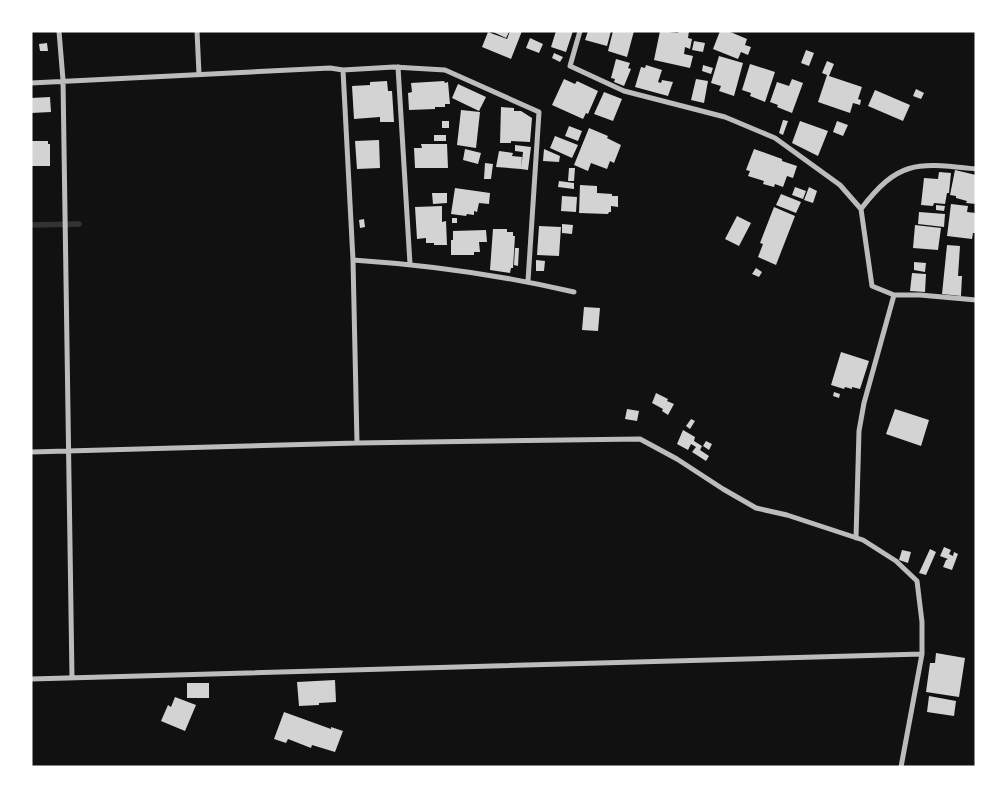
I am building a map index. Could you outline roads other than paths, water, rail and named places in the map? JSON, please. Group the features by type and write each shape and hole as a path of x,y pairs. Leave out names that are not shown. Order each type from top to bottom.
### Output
{"street":[{"path":"59,31 63,80 72,678"},
{"path":"197,31 199,74"},
{"path":"580,31 570,66 624,91 725,117 775,138 840,186 861,209 872,286 894,295 920,295 976,300"},
{"path":"31,83 330,68 343,70 398,67 444,70 539,112 528,281"},
{"path":"398,67 410,264"},
{"path":"343,70 353,260 357,443"},
{"path":"861,209 873,192 892,176 910,167 933,164 976,168"},
{"path":"353,260 469,271 528,281 574,292"},
{"path":"856,538 859,431 864,403 894,295"},
{"path":"31,452 357,443 640,439 677,459 756,508 788,515 863,540 896,561 917,581 922,622 922,654 901,767"},
{"path":"31,678 922,654"}],"waterway":[{"path":"31,225 79,224"}]}
